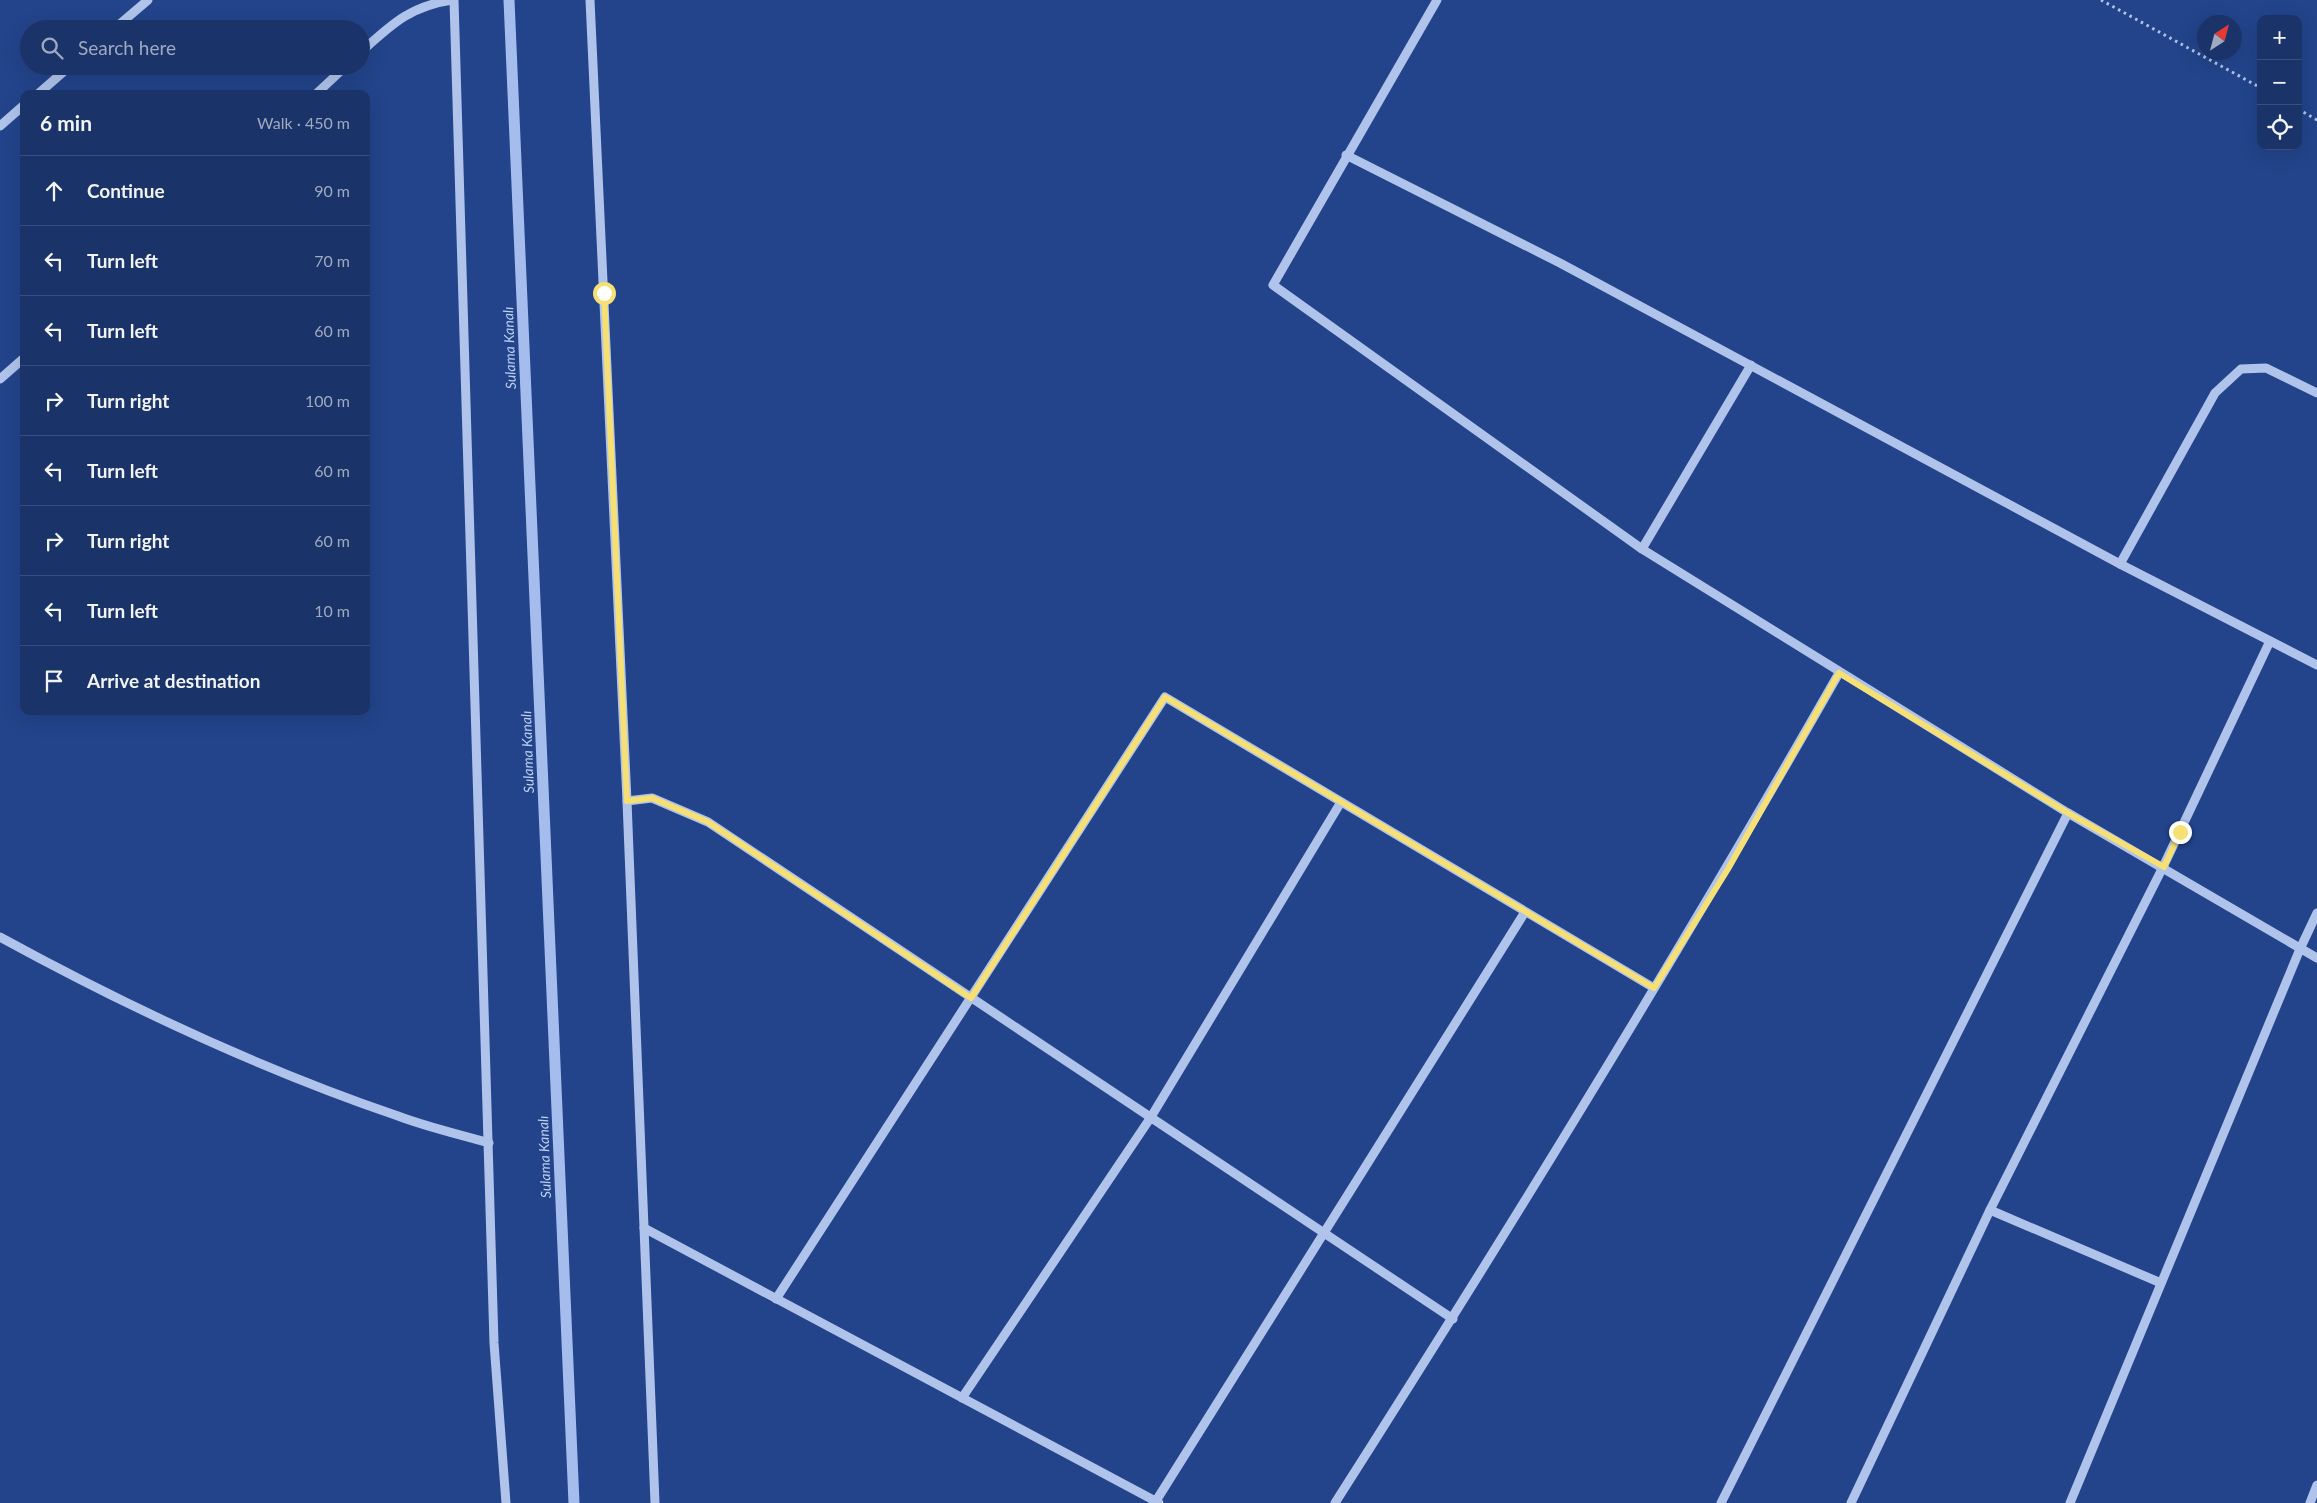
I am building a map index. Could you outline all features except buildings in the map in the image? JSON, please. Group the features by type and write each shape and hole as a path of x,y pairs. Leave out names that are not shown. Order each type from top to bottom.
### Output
{"street":[{"path":"125,20 148,0"},
{"path":"370,44 396,20 413,10 433,2 453,0 494,1343 506,1503"},
{"path":"590,0 627,801 655,1503"},
{"path":"1437,0 1346,155 1273,286 1642,549 1839,673 2068,813 2164,867 2317,958"},
{"path":"43,90 60,75"},
{"path":"320,90 336,75"},
{"path":"0,126 20,109"},
{"path":"1346,155 1560,263 2120,564 2317,665"},
{"path":"0,379 20,362"},
{"path":"1642,549 1751,365"},
{"path":"2120,564 2215,393 2241,369 2266,368 2317,393"},
{"path":"1850,1503 1990,1210 2164,867 2270,641"},
{"path":"1335,1503 1453,1319 1728,869 1839,673"},
{"path":"776,1299 1165,697 1654,988"},
{"path":"627,801 652,798 708,822 1453,1319"},
{"path":"962,1398 1151,1117 1341,802"},
{"path":"1721,1503 2068,813"},
{"path":"644,1228 1158,1502 1323,1233 1525,912"},
{"path":"2070,1503 2300,949 2317,913"},
{"path":"0,937 88,986 229,1052 398,1117 489,1143"},
{"path":"1990,1210 2161,1283"},
{"path":"2310,1503 2317,1485"}],"path":[{"path":"2101,0 2257,86"},
{"path":"2302,111 2317,120"}],"waterway":[{"name":"Sulama Kanalı","path":"509,0 574,1503"}],"route":[{"path":"604,293 627,801 652,798 708,822 971,998 1165,697 1654,988 1728,869 1839,673 2068,813 2164,867 2180,832"}]}
